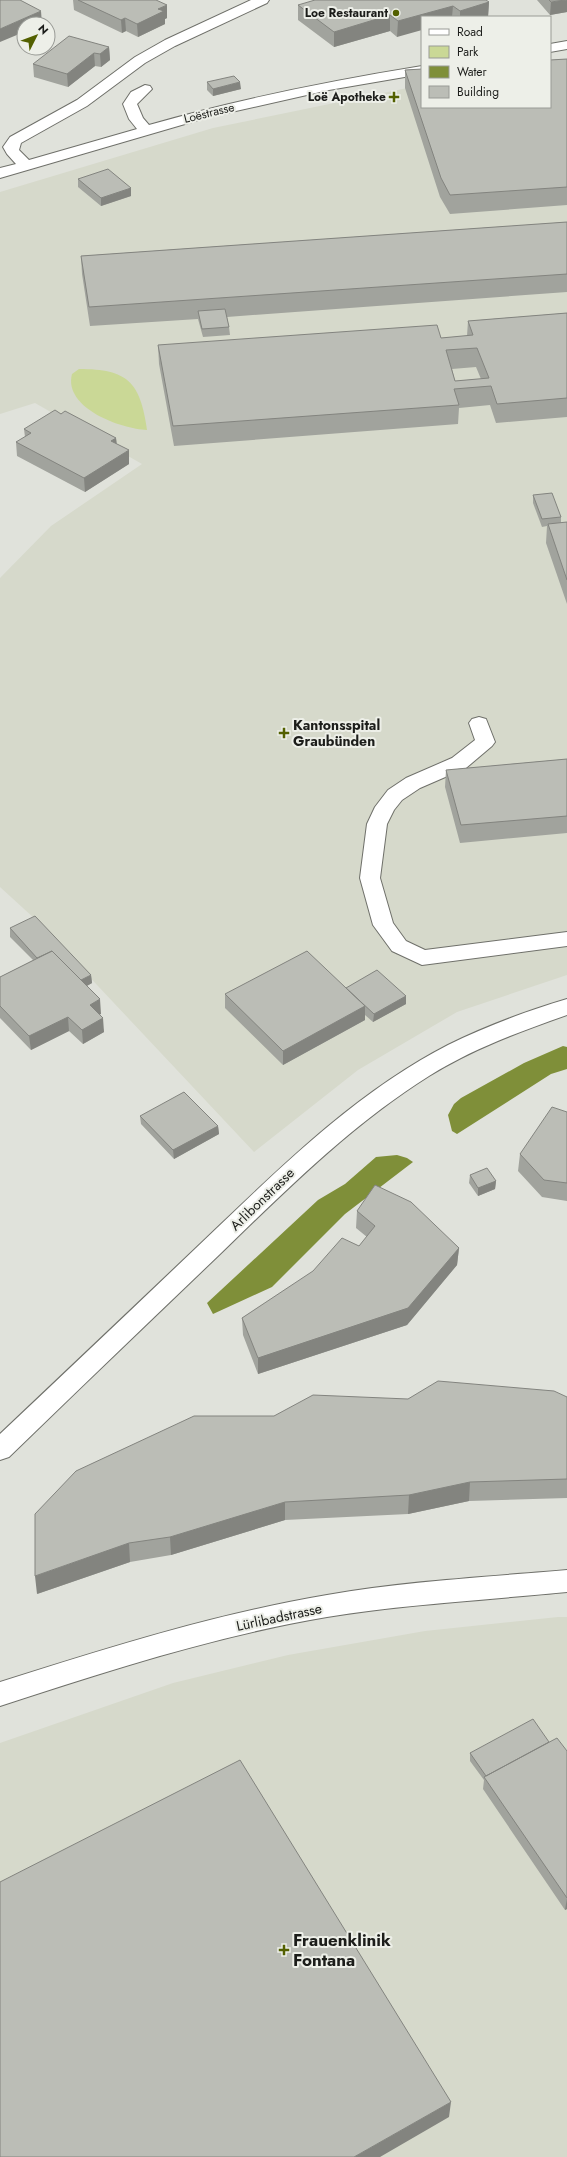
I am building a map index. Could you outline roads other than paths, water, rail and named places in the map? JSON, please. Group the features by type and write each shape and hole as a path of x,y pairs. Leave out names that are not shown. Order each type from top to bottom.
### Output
{"street":[{"path":"26,165 12,151 11,147 15,140 82,103 140,60 170,43 262,0"},
{"path":"551,48 567,45"},
{"name":"Loëstrasse","path":"0,173 146,130 257,101 329,86 421,70"},
{"path":"145,89 136,95 130,104 136,119 146,130"},
{"path":"479,723 485,742 459,763 413,783 395,795 385,807 377,824 370,878 383,925 399,946 422,958 567,939"},
{"name":"Arlibonstrasse","path":"0,1450 305,1158 362,1112 409,1079 455,1051 504,1030 567,1007"},
{"name":"Lürlibadstrasse","path":"0,1694 47,1678 201,1635 294,1612 388,1598 567,1581"}],"water":[{"path":"563,1046 567,1047 567,1069 551,1074 457,1134 452,1131 448,1115 454,1104 461,1098 524,1063"},
{"path":"397,1155 407,1158 413,1162 345,1214 272,1287 213,1314 207,1303 318,1200 345,1184 376,1157"}],"place":[{"name":"Loe Restaurant","path":"396,13"},
{"name":"Loë Apotheke","path":"394,97"},
{"name":"Kantonsspital Graubünden","path":"284,733"},
{"name":"Frauenklinik Fontana","path":"284,1950"}]}
